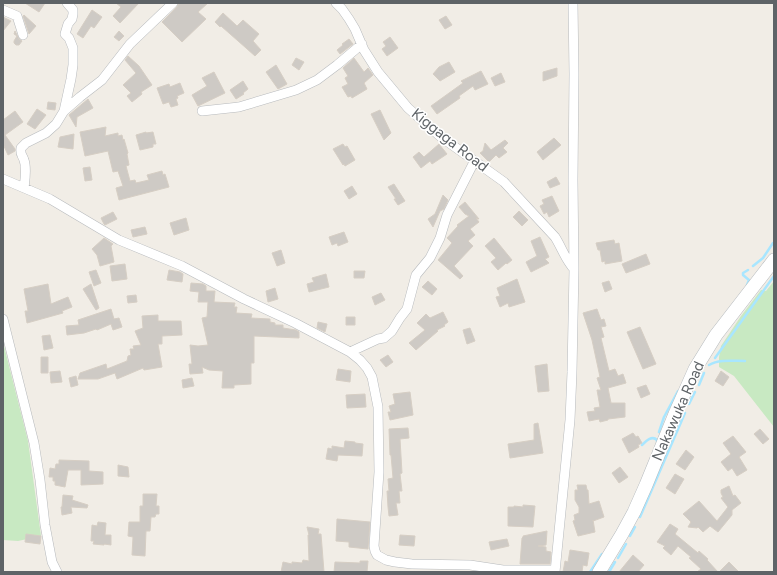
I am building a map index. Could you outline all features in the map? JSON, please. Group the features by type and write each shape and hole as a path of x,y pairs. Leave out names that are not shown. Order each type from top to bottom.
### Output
{"main road":[{"name":"Nakawuka Road","path":"599,572 622,534 644,490 695,369 716,335 774,260"}],"street":[{"path":"64,111 73,65 73,48 69,38 65,34 68,24 72,19 73,10 67,3"},
{"path":"24,188 25,173 24,160 20,153 21,148 26,143 46,133 56,124 64,111 102,80 130,44 172,3"},
{"name":"Kiggaga Road","path":"336,3 349,19 378,72 408,108 441,138 504,182 557,240 568,262 574,269"},
{"path":"3,179 50,199 119,240 182,266 295,323 350,352 360,360 372,377 378,407 379,472 374,546 377,555 386,560 412,564 470,565 503,570 555,571 570,420 574,269 573,3"},
{"path":"3,10 17,16 23,35"},
{"path":"202,111 239,107 296,90 317,80 362,44"},
{"path":"350,352 378,339 384,338 392,331 407,309 416,275 430,258 440,238 447,215 474,162"},
{"path":"3,319 34,443 45,525 52,562 57,572"}],"green space":[{"path":"774,281 774,427 734,376 719,367 719,357 721,346 741,316 761,290 766,291"},
{"path":"3,342 28,441 41,536 18,541 3,540"}],"building":[{"path":"25,3 45,3 39,12"},
{"path":"116,3 139,3 120,23 113,16 121,7"},
{"path":"179,3 208,3 198,12 206,19 182,42 162,22"},
{"path":"92,10 102,17 94,28 91,26 83,38 77,34"},
{"path":"223,13 237,26 243,20 259,34 253,41 261,50 255,56 215,22"},
{"path":"24,15 36,26 29,34 23,16"},
{"path":"446,16 452,25 445,29 439,20"},
{"path":"3,17 11,21 3,31"},
{"path":"15,31 19,39 22,41 19,45 14,43 17,36 14,34"},
{"path":"119,31 124,36 119,41 114,37"},
{"path":"390,37 398,48 387,56 382,49 386,46 383,42"},
{"path":"349,39 353,44 340,54 337,50"},
{"path":"128,56 139,66 152,85 141,92 142,94 132,102 127,96 131,93 123,85 136,73 125,60"},
{"path":"296,58 304,62 299,70 292,65"},
{"path":"354,58 364,72 368,68 373,75 364,83 367,89 352,98 351,96 348,97 342,87 348,84 345,78 348,76 343,68"},
{"path":"449,62 455,72 440,81 433,74 439,67"},
{"path":"276,65 287,84 278,89 266,72"},
{"path":"557,68 557,76 543,81 543,72"},
{"path":"481,71 488,84 475,90 473,86 459,96 460,98 437,114 431,106 463,83 461,81"},
{"path":"214,72 225,93 198,106 192,95 207,86 202,78"},
{"path":"501,73 505,82 495,86 491,78"},
{"path":"243,81 248,89 243,93 244,94 236,99 230,90"},
{"path":"180,83 184,93 177,96 178,98 176,99 178,105 171,107 169,102 163,104 157,88 169,84 170,87"},
{"path":"88,99 93,108 77,117 76,127 69,115"},
{"path":"48,102 56,103 55,110 47,109"},
{"path":"37,109 46,115 35,129 27,124"},
{"path":"380,110 391,133 384,140 371,114"},
{"path":"15,111 23,122 5,135 15,149 15,151 8,155 3,144 3,120"},
{"path":"106,127 105,136 118,133 118,136 122,135 123,140 124,139 128,153 129,165 126,166 130,181 135,180 136,183 149,180 147,175 162,171 163,175 165,174 169,187 119,200 116,188 123,186 118,171 113,172 108,151 85,156 80,132"},
{"path":"146,132 153,132 156,144 153,144 153,147 140,150 136,135"},
{"path":"74,134 73,149 58,147 60,137"},
{"path":"554,138 561,145 543,160 537,152"},
{"path":"505,140 508,143 503,148 507,152 499,158 496,155 489,162 480,153 483,151 485,143 491,150"},
{"path":"343,144 345,147 347,146 355,160 345,166 333,149"},
{"path":"439,144 447,154 432,164 430,161 421,168 413,157 419,152 424,157"},
{"path":"90,167 92,180 85,181 83,168"},
{"path":"556,177 560,184 550,188 547,182"},
{"path":"394,184 405,201 398,205 388,187"},
{"path":"352,186 357,194 349,199 344,191"},
{"path":"443,195 448,200 444,209 440,211 433,227 428,219 435,214"},
{"path":"552,196 559,211 549,217 547,212 544,214 540,206 544,204 542,200"},
{"path":"465,202 479,219 476,218 479,222 470,229 475,235 468,241 473,246 454,266 463,276 460,279 438,260 452,243 447,238 458,226 457,225 469,216 459,207"},
{"path":"519,211 528,220 522,226 513,217"},
{"path":"113,212 117,219 105,225 101,218"},
{"path":"186,218 189,230 174,235 170,223"},
{"path":"145,227 147,234 133,237 131,230"},
{"path":"344,232 348,242 338,246 337,243 332,245 329,237"},
{"path":"540,237 549,257 545,259 549,263 531,272 526,262 537,256 531,241"},
{"path":"104,238 113,244 111,246 114,262 100,266 97,255 92,249"},
{"path":"494,238 512,260 498,270 491,262 496,258 485,246"},
{"path":"614,240 615,244 619,243 622,261 605,264 605,261 602,262 600,250 598,250 596,243"},
{"path":"281,250 285,263 277,266 272,253"},
{"path":"646,254 650,264 626,273 622,264"},
{"path":"125,264 127,279 112,281 110,266"},
{"path":"96,270 101,283 94,286 89,272"},
{"path":"169,270 183,274 182,282 167,280"},
{"path":"354,271 365,271 364,278 354,278"},
{"path":"326,274 329,287 309,292 307,284 314,282 312,278"},
{"path":"517,279 525,302 509,307 508,303 500,307 496,297 500,296 497,288"},
{"path":"428,281 437,289 432,295 422,287"},
{"path":"609,281 612,289 605,292 602,283"},
{"path":"191,283 203,284 206,286 206,291 215,291 214,302 235,303 234,307 237,307 236,313 252,314 251,318 270,319 270,322 275,323 275,325 283,325 283,328 296,330 299,332 299,338 254,336 254,363 251,363 251,384 234,385 234,388 222,388 223,371 209,370 202,367 203,373 190,374 189,364 192,364 190,345 208,345 202,318 207,317 208,302 198,302 199,292 190,291"},
{"path":"48,284 51,304 68,297 72,307 62,311 63,313 27,323 25,311 28,311 24,289"},
{"path":"91,284 99,308 96,310 83,289"},
{"path":"275,288 278,299 268,302 266,291"},
{"path":"381,293 385,300 375,305 372,297"},
{"path":"136,295 137,302 128,303 127,296"},
{"path":"111,309 114,319 119,318 122,327 113,330 111,324 97,330 67,335 66,326 79,325 78,320"},
{"path":"597,309 601,320 604,319 606,326 601,327 604,337 601,338 609,371 615,369 618,376 623,374 626,383 608,388 611,403 625,403 625,417 608,419 600,422 599,419 589,421 587,412 595,411 594,408 600,407 597,390 601,390 597,378 600,377 592,340 583,313"},
{"path":"443,312 448,322 444,325 445,326 437,330 438,331 416,350 409,343 425,330 417,323 426,314 430,318"},
{"path":"158,315 158,321 181,321 182,335 162,336 162,344 158,344 162,367 144,370 143,368 117,379 115,373 98,379 78,379 80,373 106,364 107,369 127,361 128,356 131,355 130,349 134,349 133,346 141,345 135,331 143,328 142,316"},
{"path":"346,317 355,317 355,325 346,325"},
{"path":"318,322 327,324 325,332 317,328"},
{"path":"640,327 656,364 643,369 627,332"},
{"path":"470,328 475,341 467,344 463,330"},
{"path":"50,335 53,348 44,350 42,336"},
{"path":"388,355 393,362 386,367 380,360"},
{"path":"41,357 48,357 48,373 41,373"},
{"path":"547,364 549,391 538,392 535,366"},
{"path":"338,369 351,371 350,382 336,380"},
{"path":"60,371 62,382 51,383 50,372"},
{"path":"721,371 729,377 723,386 715,381"},
{"path":"76,376 78,385 71,387 69,378"},
{"path":"192,378 194,386 183,388 182,380"},
{"path":"646,385 650,394 641,398 637,388"},
{"path":"410,392 413,415 390,420 388,412 391,412 389,406 395,404 393,394"},
{"path":"365,394 366,407 347,408 346,395"},
{"path":"538,423 543,453 510,458 508,444 534,440 534,424"},
{"path":"408,428 409,438 400,439 402,473 400,474 402,491 399,491 400,503 396,503 398,515 389,516 387,491 389,491 388,479 393,478 389,429"},
{"path":"760,429 769,439 763,444 754,434"},
{"path":"633,433 636,437 638,436 642,443 638,445 639,447 629,453 622,439"},
{"path":"733,436 746,452 739,457 747,470 737,476 732,468 728,471 721,462 731,454 723,443"},
{"path":"345,441 363,444 362,456 338,455 337,461 326,459 328,448 332,449 332,446 344,448"},
{"path":"686,450 694,457 685,470 676,464"},
{"path":"59,460 89,461 89,471 103,472 103,484 81,485 81,470 68,470 65,487 55,485 53,477 49,477 50,468 55,469 56,464 59,464"},
{"path":"118,465 128,467 129,477 118,476"},
{"path":"620,467 628,477 619,483 612,473"},
{"path":"675,474 684,479 675,494 666,488"},
{"path":"577,485 586,485 589,504 599,501 604,517 593,521 595,532 578,536 573,521 575,520 574,515 579,513 579,507 575,500 575,490 578,490"},
{"path":"729,486 733,496 735,495 741,503 732,510 732,515 718,532 710,526 703,532 698,527 688,527 691,522 683,514 699,501 717,521 728,507 721,498 723,497 721,490"},
{"path":"143,494 157,494 156,506 159,506 159,514 156,514 155,517 151,517 150,531 146,531 145,556 132,555 133,537 128,536 129,522 140,522 140,506 143,506"},
{"path":"63,495 73,496 72,500 88,505 87,508 71,507 72,513 62,515 61,507"},
{"path":"523,505 535,506 533,527 508,526 508,507 523,507"},
{"path":"337,519 370,522 368,549 349,547 349,542 336,541"},
{"path":"98,522 106,523 105,535 111,535 111,545 93,544 94,541 91,541 92,525 97,526"},
{"path":"670,524 678,529 675,534 698,553 699,551 708,559 707,560 718,572 697,572 701,569 689,558 691,557 678,546 671,555 663,548 665,546 657,542"},
{"path":"307,527 319,529 318,534 321,534 324,572 281,572 283,562 292,564 292,562 302,563 303,560 309,561 309,535"},
{"path":"547,531 546,545 538,546 546,547 546,551 551,552 550,564 520,564 523,536"},
{"path":"26,534 41,536 40,544 25,542"},
{"path":"400,535 415,536 414,546 399,545"},
{"path":"507,539 509,546 491,550 489,542"},
{"path":"570,550 589,553 587,566 583,565 582,572 563,572 565,561 568,562"},
{"path":"633,555 644,565 638,572 619,572"},
{"path":"360,561 368,561 367,572 334,572 335,562 360,563"},
{"path":"729,562 739,572 719,572"}],"waterway":[{"path":"753,266 763,258 773,243"},
{"path":"747,285 749,280 743,275 743,273 748,270"},
{"path":"715,358 774,276"},
{"path":"709,365 722,361 745,361"},
{"path":"699,385 704,373"},
{"path":"659,432 664,417 678,391"},
{"path":"689,404 695,392"},
{"path":"640,517 685,413"},
{"path":"642,445 651,438 657,440 657,442"},
{"path":"630,536 635,527"},
{"path":"618,558 626,544"},
{"path":"590,572 602,554"},
{"path":"609,572 615,562"}]}
